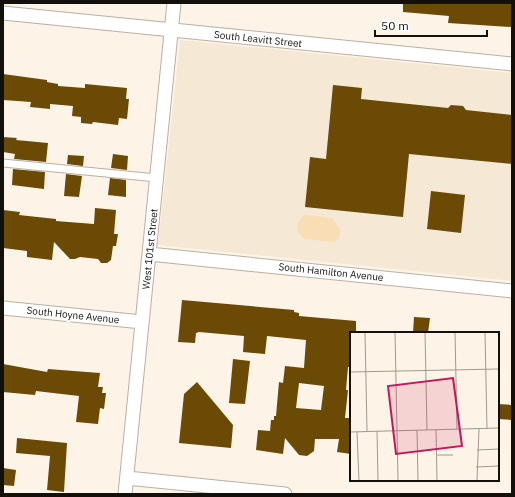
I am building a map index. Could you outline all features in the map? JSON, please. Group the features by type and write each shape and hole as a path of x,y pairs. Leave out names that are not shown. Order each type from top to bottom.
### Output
{"street":[{"name":"West 101st Street","path":"125,494 174,3"},
{"name":"South Leavitt Street","path":"3,13 512,64"},
{"name":"South Hamilton Avenue","path":"149,254 512,291"},
{"name":"South Hoyne Avenue","path":"3,308 142,322"},
{"path":"127,478 285,494"}],"lane":[{"path":"3,163 157,178"}],"shaded area":[{"path":"180,40 512,73 512,281 158,245"},
{"path":"304,215 332,218 340,229 339,238 334,242 304,239 297,230 298,222"}],"building":[{"path":"403,3 512,3 512,27 448,23 449,16 403,12"},
{"path":"3,74 47,80 47,82 58,84 58,86 85,88 85,84 127,88 126,99 129,99 127,119 119,118 118,125 93,122 92,124 81,123 81,117 72,116 73,106 50,104 50,109 30,107 31,102 3,100"},
{"path":"333,85 362,88 361,99 448,108 451,105 463,106 466,110 512,115 512,164 409,154 403,217 305,207 310,157 326,159"},
{"path":"3,137 17,138 16,140 48,143 46,162 14,159 15,154 3,152"},
{"path":"113,154 128,156 127,170 111,168"},
{"path":"68,155 84,156 83,166 67,164"},
{"path":"13,169 45,172 44,189 12,185"},
{"path":"66,174 82,176 79,197 64,196"},
{"path":"110,178 126,180 126,197 108,195"},
{"path":"431,191 465,195 461,233 427,229"},
{"path":"95,208 116,210 114,234 118,234 116,246 113,246 111,260 107,263 101,263 98,259 80,257 70,259 54,242 52,260 27,257 27,251 3,248 3,210 20,212 19,215 56,219 56,221 94,224"},
{"path":"182,300 294,310 294,312 299,313 299,316 356,321 356,332 350,332 350,367 348,367 346,390 348,390 345,418 350,418 350,454 337,452 339,439 315,439 314,451 307,456 299,455 285,438 283,454 256,450 258,430 270,431 271,420 274,420 274,416 276,416 279,382 283,383 285,366 304,368 306,340 267,336 265,354 243,352 244,336 199,332 196,333 195,343 178,342","holes":["299,383 324,386 321,410 296,408"]},
{"path":"414,317 430,318 428,332 413,332"},
{"path":"233,359 250,361 245,404 229,403"},
{"path":"3,364 47,372 48,369 100,373 98,387 103,387 102,393 106,393 104,409 100,408 98,424 76,422 79,396 36,391 35,395 3,392"},
{"path":"197,382 233,425 231,448 179,443 184,394"},
{"path":"499,404 512,405 512,420 499,419"},
{"path":"17,438 67,443 64,492 47,490 50,456 16,453"},
{"path":"3,468 16,470 14,486 3,485"}]}
